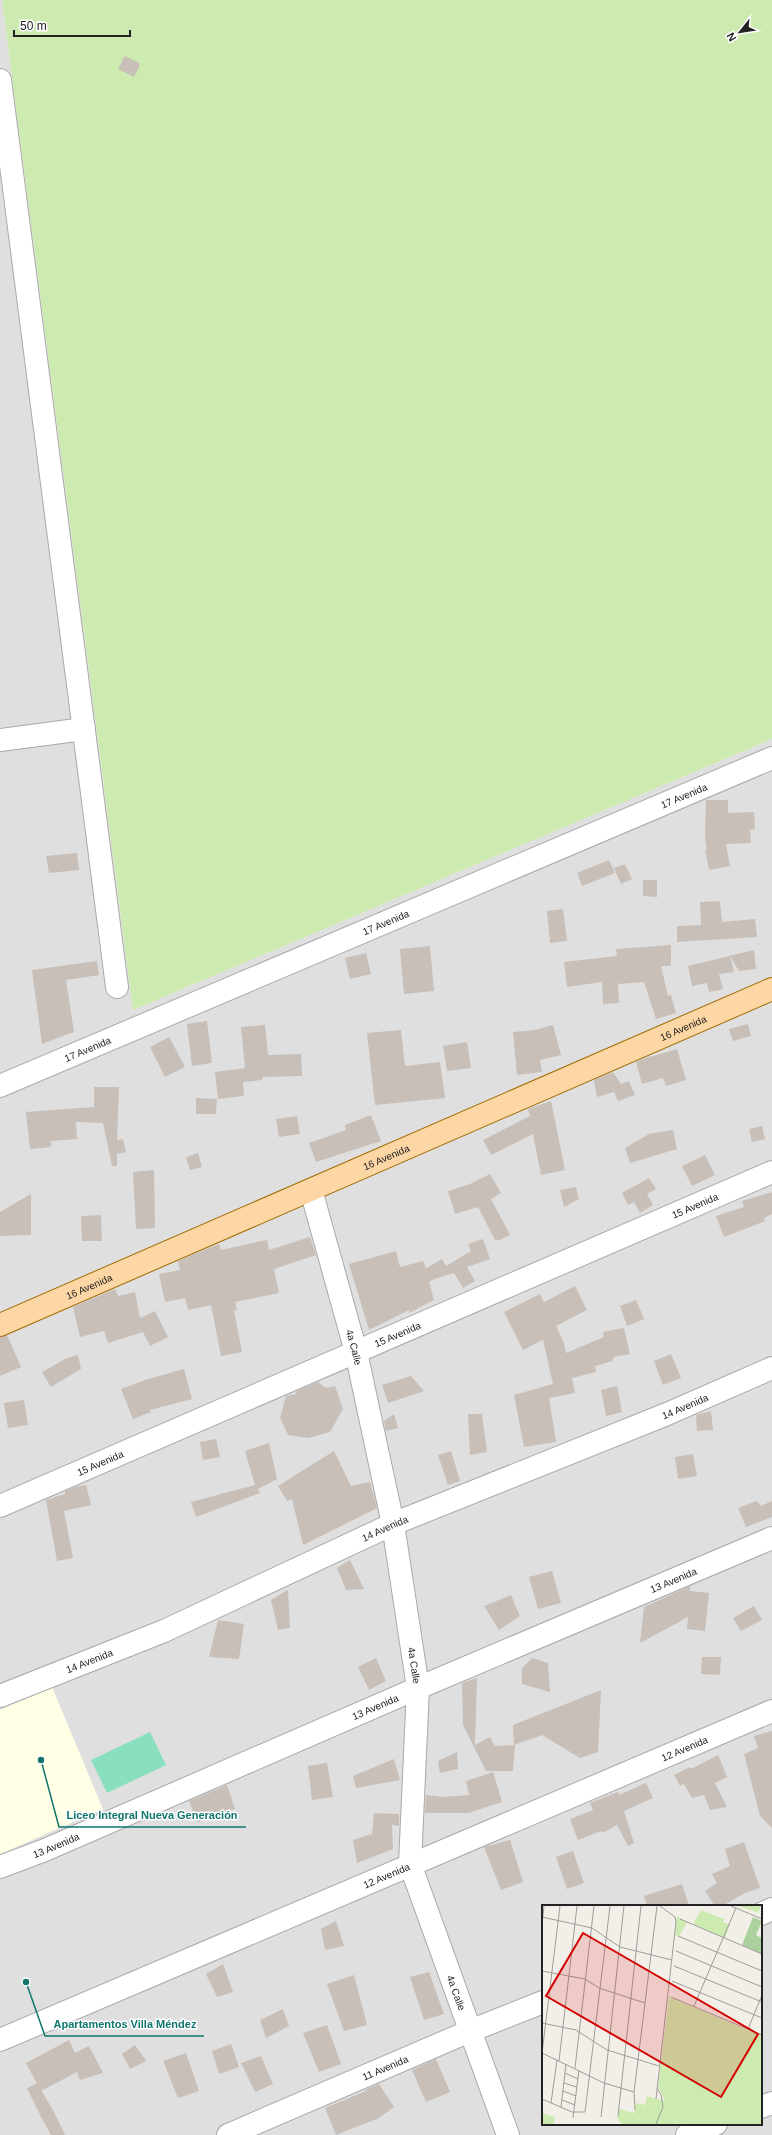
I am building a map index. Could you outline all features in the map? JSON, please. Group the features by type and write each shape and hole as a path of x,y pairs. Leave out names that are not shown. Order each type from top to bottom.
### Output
{"main road":[{"name":"16 Avenida","path":"0,1325 772,989"}],"street":[{"path":"0,80 3,123 117,987"},
{"path":"0,740 84,729"},
{"name":"17 Avenida","path":"0,1086 772,758"},
{"name":"15 Avenida","path":"0,1506 772,1172"},
{"name":"4a Calle","path":"311,1190 356,1352 393,1524 418,1688 410,1864 508,2135"},
{"name":"14 Avenida","path":"0,1696 164,1631 393,1524 667,1414 772,1368"},
{"name":"13 Avenida","path":"0,1867 45,1850 418,1688 772,1538"},
{"name":"12 Avenida","path":"0,2040 772,1711"},
{"path":"762,1914 772,1909"},
{"name":"11 Avenida","path":"228,2135 470,2031 542,2002"},
{"path":"762,2107 772,2103"},
{"path":"687,2135 713,2125"}],"shaded area":[{"path":"0,0 2,0 133,1010 772,739 772,2135 0,2135"},
{"path":"52,1687 103,1809 0,1854 0,1710"}],"green space":[{"path":"2,0 772,0 772,739 133,1010"},
{"path":"150,1732 166,1765 107,1793 91,1760"}],"building":[{"path":"125,56 139,63 139,67 134,77 118,69"},
{"path":"706,800 728,800 728,813 754,812 755,829 750,830 751,843 726,844 730,866 709,870 705,850 707,850 705,837"},
{"path":"77,853 79,870 49,873 46,856"},
{"path":"609,860 615,873 582,886 577,873"},
{"path":"625,864 632,879 621,884 614,868"},
{"path":"643,880 657,880 657,897 643,896"},
{"path":"720,901 722,922 755,919 757,937 677,942 677,926 701,925 700,902"},
{"path":"563,909 567,941 550,943 547,911"},
{"path":"671,945 671,966 661,966 668,996 671,995 676,1013 656,1019 644,982 618,984 619,1003 603,1004 602,982 567,987 564,962 617,956 616,949"},
{"path":"430,946 434,991 404,994 400,949"},
{"path":"754,950 756,969 739,971 730,956"},
{"path":"366,953 371,974 350,979 345,958"},
{"path":"730,956 734,972 719,974 723,989 709,992 707,983 692,986 688,966"},
{"path":"97,961 99,975 66,980 74,1032 42,1044 32,970"},
{"path":"207,1021 212,1063 192,1066 187,1024"},
{"path":"748,1024 751,1036 733,1041 729,1029"},
{"path":"265,1025 268,1055 301,1054 302,1076 262,1077 262,1080 243,1082 244,1096 218,1099 215,1072 245,1068 241,1027"},
{"path":"553,1025 561,1055 540,1060 542,1072 517,1075 513,1032 535,1030"},
{"path":"401,1030 405,1066 440,1062 445,1098 375,1105 367,1033"},
{"path":"169,1037 185,1067 165,1077 150,1047"},
{"path":"467,1042 471,1068 447,1071 443,1046"},
{"path":"677,1049 686,1080 666,1086 663,1078 642,1084 636,1062 650,1056"},
{"path":"613,1072 621,1084 629,1081 635,1095 618,1101 614,1092 597,1097 594,1080"},
{"path":"94,1087 119,1087 117,1140 123,1139 126,1152 117,1154 117,1166 112,1166 103,1123 76,1122 77,1139 51,1141 51,1147 30,1149 26,1112 94,1107"},
{"path":"196,1098 217,1099 216,1114 196,1114"},
{"path":"551,1101 565,1170 541,1175 533,1134 491,1155 483,1140 530,1116 528,1109"},
{"path":"371,1115 381,1141 316,1162 309,1143 346,1130 345,1125"},
{"path":"297,1116 300,1134 279,1137 276,1119"},
{"path":"762,1126 765,1139 752,1142 749,1129"},
{"path":"673,1130 677,1149 630,1163 625,1148 649,1134"},
{"path":"198,1153 202,1167 190,1170 186,1157"},
{"path":"705,1155 715,1175 692,1186 682,1166"},
{"path":"154,1170 155,1228 136,1229 133,1172"},
{"path":"490,1174 501,1193 491,1199 510,1235 500,1240 495,1240 478,1207 455,1214 448,1191 470,1184"},
{"path":"649,1178 656,1189 647,1194 653,1205 640,1213 634,1202 628,1205 622,1193"},
{"path":"576,1187 579,1199 564,1207 560,1190"},
{"path":"772,1192 772,1214 764,1218 765,1221 724,1237 716,1216 744,1207 742,1201"},
{"path":"31,1194 31,1235 0,1236 0,1212"},
{"path":"101,1215 102,1241 82,1241 81,1216"},
{"path":"310,1237 316,1255 274,1269 279,1293 235,1302 237,1310 234,1311 242,1352 221,1356 211,1305 188,1310 185,1298 165,1302 159,1274 180,1270 178,1261 219,1244 221,1250 267,1240 269,1250"},
{"path":"483,1239 490,1259 467,1267 475,1281 463,1288 454,1273 434,1279 429,1282 434,1300 409,1313 409,1310 369,1330 349,1264 396,1251 400,1267 423,1261 426,1268 442,1259 446,1266 471,1251 468,1244"},
{"path":"575,1286 587,1310 556,1326 564,1343 566,1353 604,1337 603,1332 624,1328 630,1354 613,1357 613,1361 595,1366 596,1372 572,1378 575,1393 549,1398 556,1442 524,1447 514,1395 553,1384 543,1340 523,1350 504,1312 540,1294 544,1302"},
{"path":"115,1289 118,1296 135,1292 140,1318 155,1311 168,1337 150,1346 143,1332 108,1343 104,1331 80,1337 73,1307"},
{"path":"636,1300 644,1319 627,1326 620,1306"},
{"path":"7,1335 21,1367 0,1376 0,1337"},
{"path":"671,1354 681,1378 663,1385 654,1361"},
{"path":"78,1355 81,1369 51,1387 42,1372 67,1358"},
{"path":"184,1369 192,1399 150,1410 151,1412 133,1419 121,1389 145,1380"},
{"path":"411,1376 424,1391 388,1403 382,1385"},
{"path":"318,1382 326,1388 335,1386 343,1409 330,1432 308,1438 288,1435 280,1418 286,1396 296,1394 297,1391"},
{"path":"617,1386 622,1412 606,1416 601,1390"},
{"path":"24,1400 28,1425 8,1428 4,1403"},
{"path":"711,1411 713,1430 697,1431 696,1415"},
{"path":"394,1414 398,1428 386,1431 384,1421"},
{"path":"468,1414 482,1414 487,1452 470,1455"},
{"path":"216,1439 220,1457 203,1460 200,1442"},
{"path":"269,1443 277,1479 258,1489 260,1493 196,1517 191,1502 255,1485 245,1451"},
{"path":"334,1451 351,1486 370,1482 377,1508 303,1545 292,1499 287,1501 278,1486"},
{"path":"451,1451 460,1481 448,1485 438,1455"},
{"path":"693,1454 697,1476 678,1479 675,1457"},
{"path":"86,1485 91,1505 64,1511 73,1558 57,1561 46,1500 65,1494 65,1491 75,1487"},
{"path":"757,1501 761,1506 772,1501 772,1517 746,1527 738,1508"},
{"path":"350,1560 364,1589 346,1590 337,1568"},
{"path":"552,1571 561,1603 538,1609 529,1577"},
{"path":"690,1586 690,1591 709,1593 705,1631 687,1629 688,1617 640,1643 644,1607"},
{"path":"288,1590 290,1628 278,1630 271,1600"},
{"path":"511,1595 520,1616 499,1630 484,1606"},
{"path":"754,1606 762,1620 741,1631 733,1618"},
{"path":"218,1620 244,1624 239,1659 209,1657"},
{"path":"702,1657 721,1657 720,1675 701,1674"},
{"path":"376,1658 386,1681 369,1690 358,1667"},
{"path":"532,1658 548,1663 550,1692 522,1684 522,1668"},
{"path":"477,1678 475,1745 490,1737 495,1746 515,1745 513,1771 486,1771 463,1725 462,1683"},
{"path":"601,1690 598,1752 580,1758 542,1735 514,1745 513,1725"},
{"path":"772,1731 772,1828 760,1816 744,1754 758,1748 754,1736"},
{"path":"457,1752 458,1769 440,1773 438,1761"},
{"path":"718,1755 727,1777 715,1783 727,1807 710,1810 704,1795 692,1798 684,1784 680,1786 674,1775 690,1767 691,1769"},
{"path":"394,1759 400,1780 356,1788 353,1776"},
{"path":"327,1763 333,1797 312,1800 308,1766"},
{"path":"493,1772 502,1802 468,1813 425,1813 426,1795 443,1797 469,1795 466,1781"},
{"path":"646,1783 653,1798 624,1811 634,1843 628,1846 617,1825 602,1833 601,1831 578,1840 570,1819 593,1810 590,1803 618,1792 619,1795"},
{"path":"227,1785 235,1809 197,1822 189,1801"},
{"path":"374,1813 399,1814 399,1826 392,1825 393,1849 357,1863 353,1840 372,1834"},
{"path":"510,1840 523,1882 501,1890 484,1847"},
{"path":"744,1842 760,1888 745,1893 724,1905 714,1905 705,1891 717,1883 712,1874 730,1866 725,1849"},
{"path":"573,1851 584,1883 567,1889 556,1857"},
{"path":"682,1884 689,1905 647,1905 644,1896"},
{"path":"336,1921 344,1946 325,1950 321,1929"},
{"path":"223,1964 233,1992 217,1997 206,1974"},
{"path":"429,1972 444,2014 424,2020 410,1977"},
{"path":"354,1975 367,2025 344,2031 327,1984"},
{"path":"283,2009 289,2026 266,2038 260,2020"},
{"path":"327,2025 341,2064 319,2072 303,2033"},
{"path":"69,2040 75,2053 89,2046 103,2073 80,2080 77,2072 41,2091 26,2063"},
{"path":"231,2044 239,2067 219,2074 212,2051"},
{"path":"135,2045 146,2061 130,2069 122,2054"},
{"path":"186,2053 199,2091 178,2098 163,2061"},
{"path":"261,2056 273,2084 255,2092 241,2063"},
{"path":"436,2059 450,2092 426,2102 412,2070"},
{"path":"37,2083 54,2112 65,2135 51,2135 40,2115 27,2088"},
{"path":"379,2084 394,2107 379,2118 336,2135 325,2108"}],"place":[{"name":"Liceo Integral Nueva Generación","path":"41,1760"},
{"name":"Apartamentos Villa Méndez","path":"26,1982"}]}
